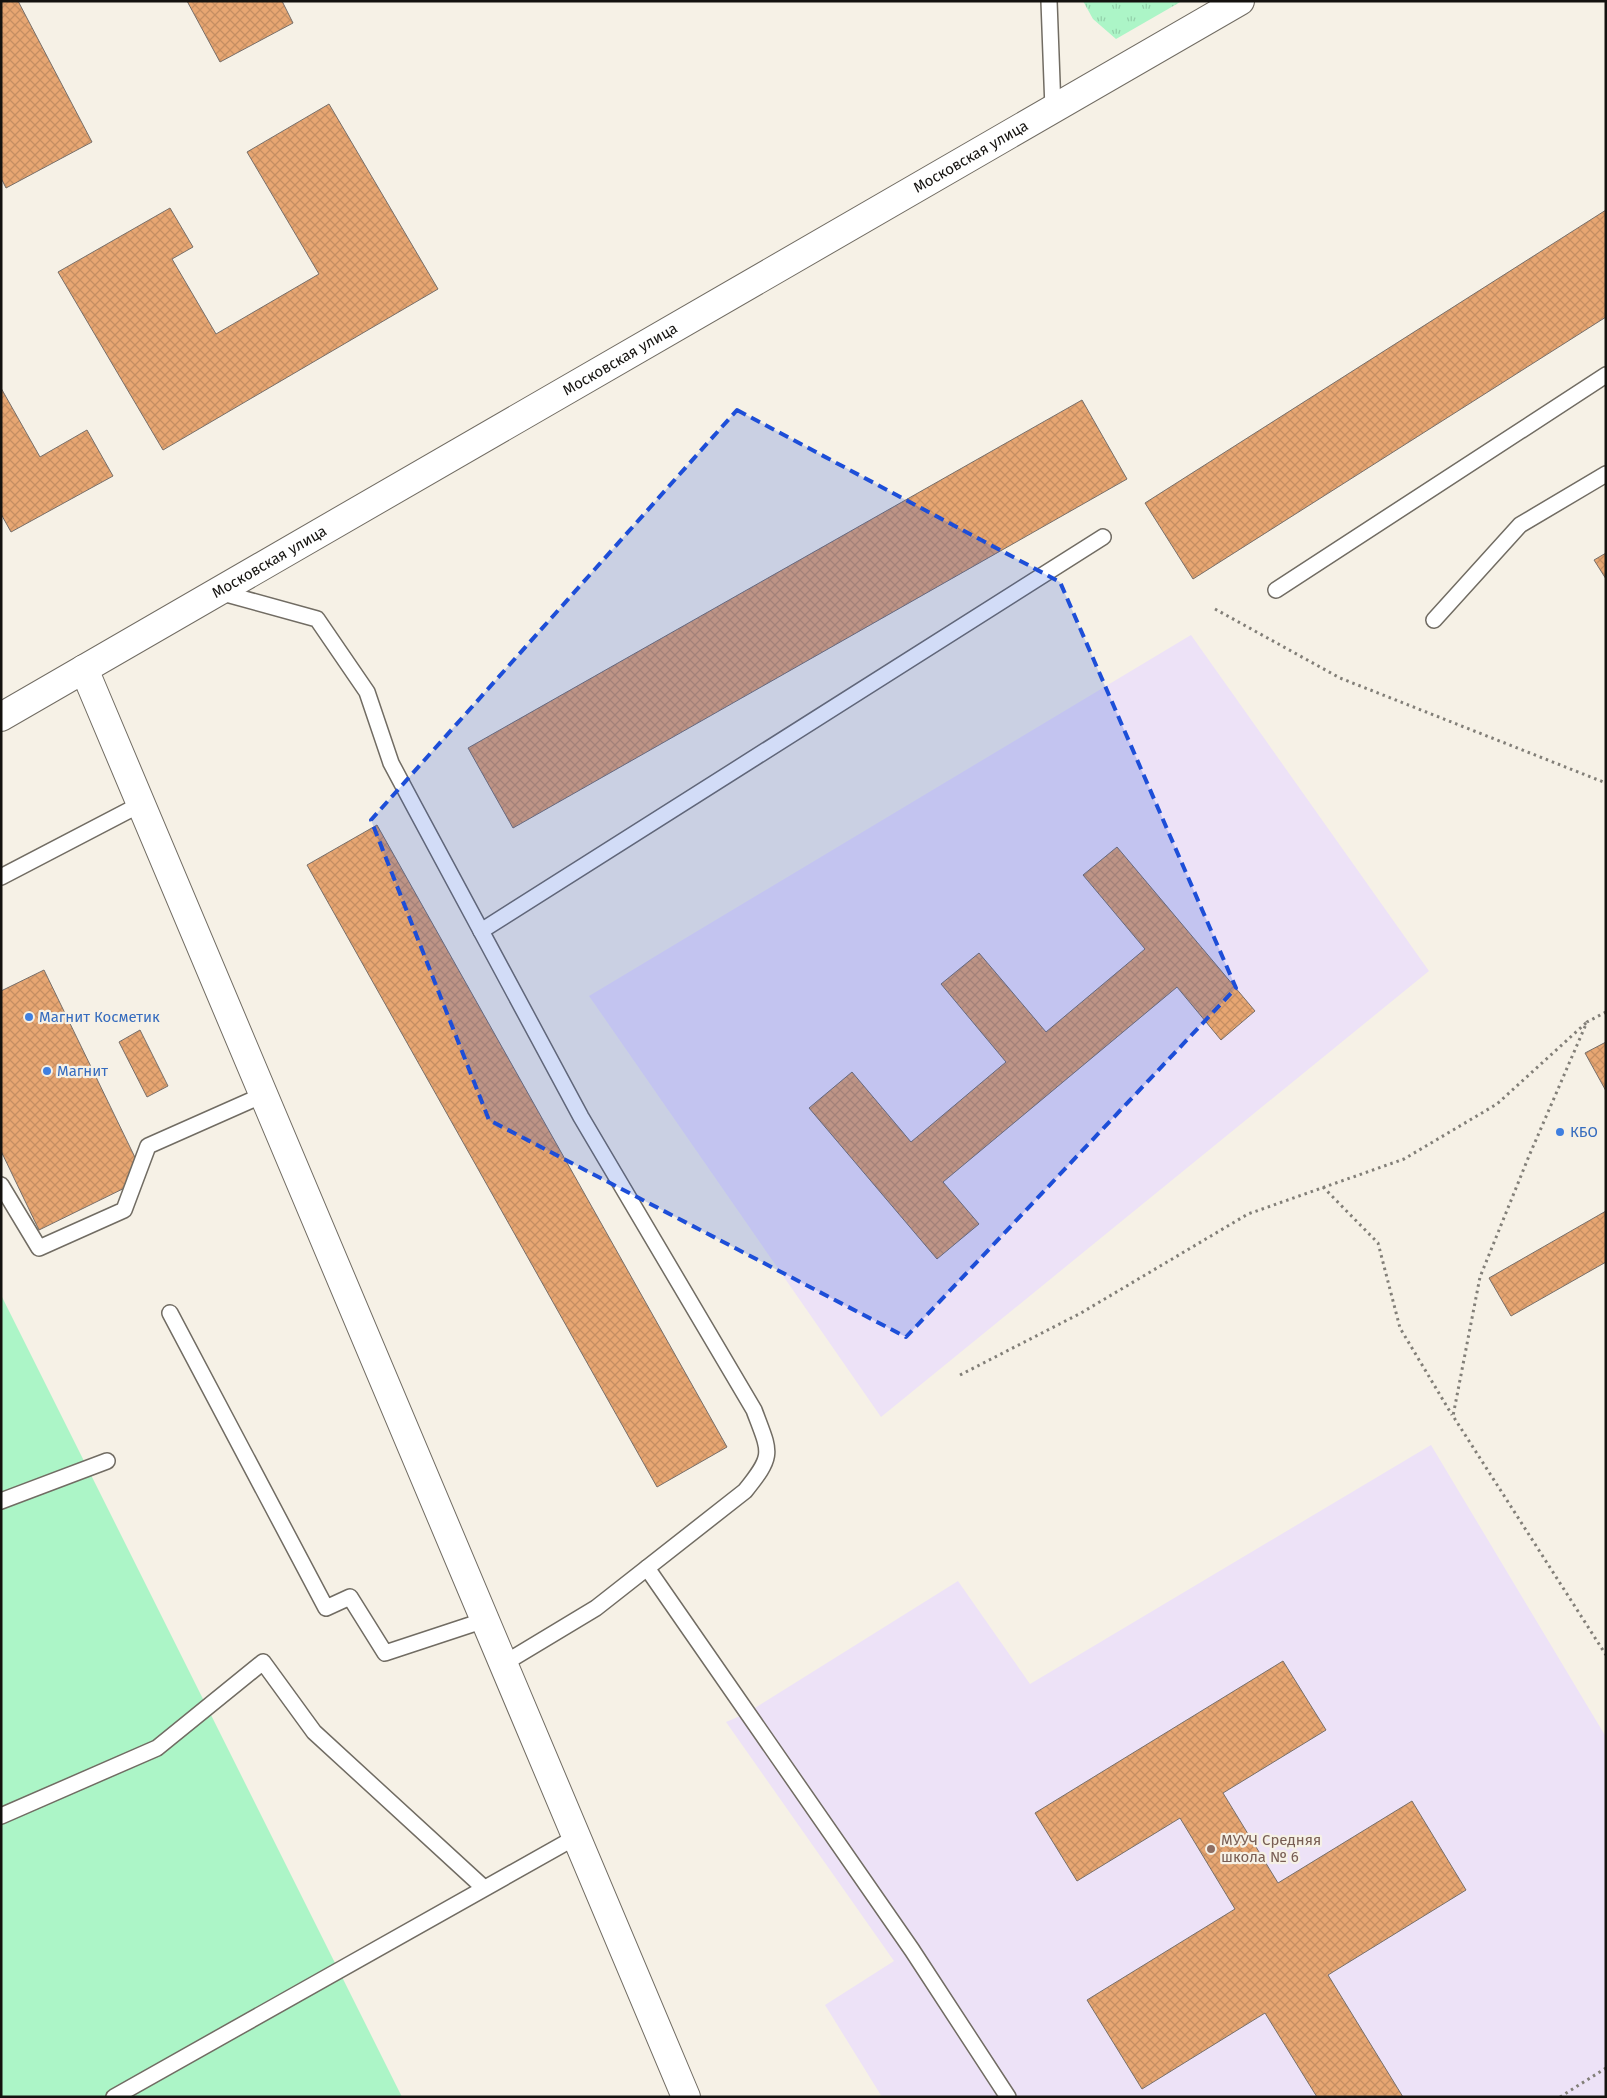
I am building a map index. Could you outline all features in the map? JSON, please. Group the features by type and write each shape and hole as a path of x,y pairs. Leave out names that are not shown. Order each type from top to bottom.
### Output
{"street":[{"name":"Московская улица","path":"1,717 1240,1"},
{"path":"84,669 686,2097"}],"lane":[{"path":"1049,1 1053,109"},
{"path":"1276,590 1606,375"},
{"path":"1434,620 1520,525 1606,474"},
{"path":"481,932 1103,537"},
{"path":"219,592 317,619 367,692 391,763 581,1117 754,1410 768,1448 764,1468 745,1491 596,1608 503,1664"},
{"path":"1,877 141,804"},
{"path":"1,1185 39,1248 124,1210 148,1146 263,1094"},
{"path":"170,1313 326,1608 350,1597 385,1653 485,1620"},
{"path":"1,1501 107,1461"},
{"path":"647,1568 912,1950 1008,2097"},
{"path":"1,1816 157,1748 263,1662 314,1732 484,1888"},
{"path":"114,2097 576,1837"}],"path":[{"path":"1215,609 1340,678 1606,783"},
{"path":"960,1375 1081,1313 1248,1214 1404,1159 1497,1104 1587,1022 1606,1012"},
{"path":"1453,1416 1480,1277 1529,1156 1587,1022"},
{"path":"1323,1187 1378,1243 1400,1328 1453,1416 1606,1656"},
{"path":"1560,2097 1606,2068"}],"highlighted area":[{"path":"737,410 1060,582 1236,988 906,1337 489,1120 371,820"}],"shaded area":[{"path":"1191,635 1429,971 881,1417 589,996"},
{"name":"МУУЧ Средняя школа № 6","path":"1431,1445 1606,1737 1606,2097 882,2097 825,2005 894,1961 726,1722 747,1713 958,1581 1030,1684"}],"green space":[{"path":"1083,1 1182,1 1116,39 1093,19"},
{"path":"1,1295 402,2097 1,2097"}],"building":[{"path":"1,1 18,1 92,142 6,188 1,178"},
{"path":"187,1 282,1 293,23 220,62"},
{"path":"329,104 438,289 163,450 58,272 170,208 193,247 172,259 216,334 319,274 247,152"},
{"path":"1606,210 1606,317 1193,579 1145,503"},
{"path":"1,388 40,457 87,430 113,476 11,532 1,514"},
{"path":"1082,400 1127,479 513,828 468,748"},
{"path":"1606,553 1606,579 1594,560"},
{"path":"377,825 727,1447 657,1487 307,865"},
{"path":"1117,847 1255,1011 1221,1040 1177,987 943,1182 979,1224 937,1259 809,1108 852,1072 911,1142 1006,1062 941,984 979,953 1046,1032 1145,949 1083,875"},
{"name":"Магнит","path":"44,970 145,1178 39,1230 1,1151 1,991"},
{"path":"140,1030 168,1086 147,1097 119,1042"},
{"path":"1606,1042 1606,1091 1585,1053"},
{"path":"1606,1211 1606,1262 1511,1316 1489,1278"},
{"path":"1283,1661 1326,1730 1223,1793 1278,1883 1412,1801 1466,1890 1328,1975 1403,2097 1317,2097 1265,2013 1142,2089 1087,2000 1235,1909 1180,1818 1077,1881 1035,1813"}],"place":[{"name":"Магнит Косметик","path":"29,1017"},
{"name":"Магнит","path":"47,1071"},
{"name":"КБО","path":"1560,1132"},
{"name":"МУУЧ Средняя школа № 6","path":"1211,1849"}]}
